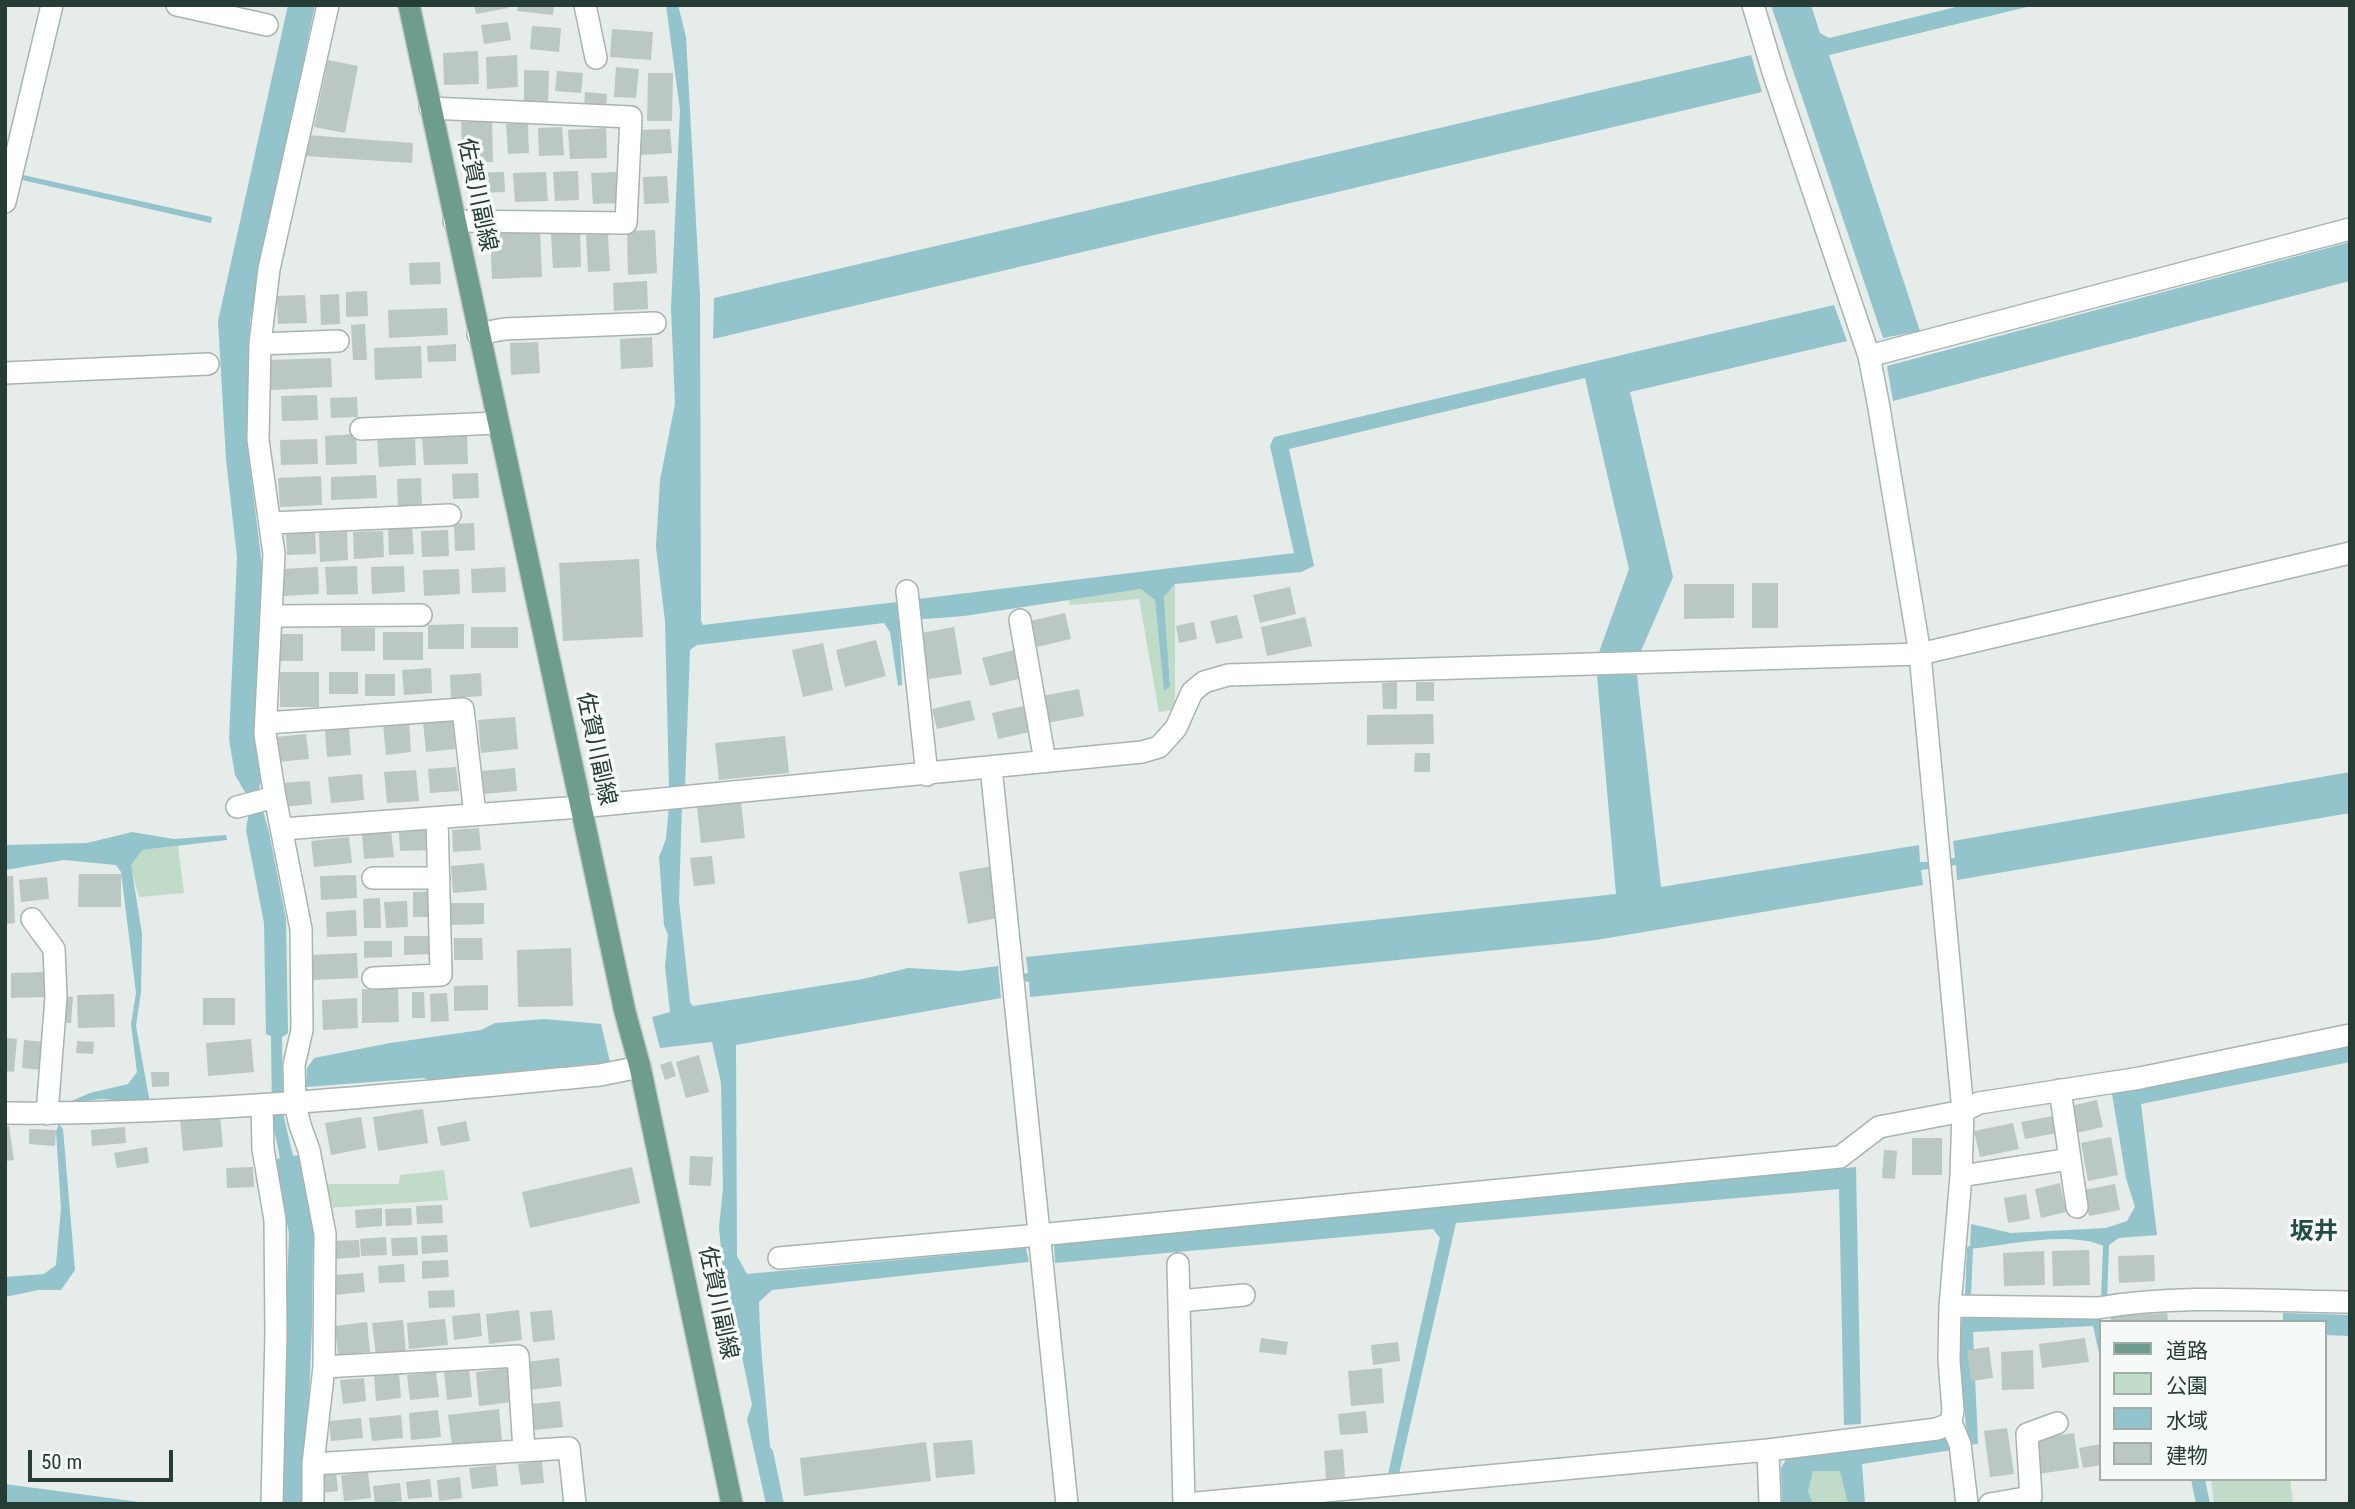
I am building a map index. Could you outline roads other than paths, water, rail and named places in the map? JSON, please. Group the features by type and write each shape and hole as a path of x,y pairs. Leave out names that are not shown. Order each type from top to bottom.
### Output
{"main road":[{"name":"佐賀川副線","path":"409,5 580,807 625,1012 640,1067 732,1504"}],"street":[{"path":"5,202 52,5"},
{"path":"177,5 267,26"},
{"path":"313,1504 313,1464 324,1367 325,1234 309,1150 293,1104 294,1065 302,1030 301,929 282,829 270,798 266,723 274,554 258,440 260,344 269,269 328,5"},
{"path":"585,5 596,58"},
{"path":"1753,5 1869,356 1920,654 1963,1111 1949,1360 1953,1410 1951,1423 1961,1444 1967,1504"},
{"path":"430,108 631,117 626,223 454,221"},
{"path":"1869,356 2350,229"},
{"path":"478,334 504,329 655,323"},
{"path":"260,344 338,341"},
{"path":"5,373 208,364"},
{"path":"361,429 497,423"},
{"path":"271,523 450,515"},
{"path":"282,829 580,807 1142,752 1159,747 1176,728 1192,692 1204,682 1228,675 1920,654 2350,553"},
{"path":"907,596 927,775"},
{"path":"273,616 421,615"},
{"path":"1020,620 1045,761"},
{"path":"266,723 463,709 475,815"},
{"path":"991,767 1067,1504"},
{"path":"237,807 270,798"},
{"path":"373,978 441,975 437,818"},
{"path":"373,878 439,878"},
{"path":"32,919 54,949 56,997 47,1114"},
{"path":"779,1258 1840,1157 1879,1128 1963,1111 1979,1103 2140,1078 2350,1035"},
{"path":"5,1113 118,1114 293,1104 600,1075 640,1067"},
{"path":"2060,1090 2077,1207"},
{"path":"265,1105 263,1149 275,1220 276,1333 272,1504"},
{"path":"1961,1176 2070,1159"},
{"path":"1178,1264 1185,1504 1769,1450 1937,1429 1951,1423"},
{"path":"1179,1301 1244,1295"},
{"path":"1950,1306 2098,1308 2119,1304 2199,1300 2350,1302"},
{"path":"324,1367 517,1356 524,1451"},
{"path":"1990,1504 2031,1497 2027,1434 2057,1423"},
{"path":"313,1464 569,1448 575,1504"},
{"path":"1769,1450 1770,1504"}],"water":[{"path":"288,5 315,5 250,321 247,443 263,574 254,735 262,776 258,793 269,832 286,919 288,1033 282,1037 283,1113 293,1156 299,1155 313,1232 305,1504 279,1503 289,1233 274,1160 280,1158 272,1119 271,1036 266,1034 264,923 246,830 249,811 246,794 235,775 229,739 237,557 226,459 218,321"},
{"path":"666,5 678,5 686,37 700,295 703,625 897,602 899,608 918,599 1294,553 1270,446 1274,437 1834,305 1847,341 1630,392 1673,577 1641,651 1599,652 1629,569 1585,378 1289,449 1314,566 1301,572 1175,584 1164,597 1170,686 1164,691 1155,600 1141,589 964,616 899,621 902,685 898,686 890,632 884,623 697,645 690,650 685,786 669,787 665,621 656,547 660,480 675,404 671,308 680,110"},
{"path":"1771,5 1811,5 1820,33 1829,38 1964,5 2035,5 1829,55 1920,331 1883,338"},
{"path":"1751,55 1762,92 713,339 714,298"},
{"path":"23,175 212,217 211,223 22,180"},
{"path":"2350,242 2350,281 1893,401 1887,366"},
{"path":"1597,675 1637,675 1661,887 1919,845 1920,862 1928,862 1929,869 1921,870 1923,885 1596,940 1030,997 1029,982 1024,981 1024,974 1028,973 1026,957 1616,894"},
{"path":"2350,772 2350,813 1957,880 1956,865 1949,866 1948,859 1955,858 1953,841"},
{"path":"682,804 679,901 690,1002 693,1006 863,979 908,968 960,971 998,966 1001,998 736,1045 737,1256 747,1274 1026,1248 1029,1262 772,1290 759,1302 770,1447 784,1504 766,1504 747,1419 752,1405 739,1342 725,1294 719,1227 723,1189 721,1083 712,1042 660,1048 652,1017 670,1012 665,966 668,935 664,925 659,857 666,839 669,806"},
{"path":"132,832 174,839 226,835 227,840 142,850 131,865 142,934 141,992 136,1026 150,1103 101,1099 67,1103 90,1093 128,1084 137,1072 131,1024 136,993 121,872 116,865 64,860 5,870 5,845 87,843"},
{"path":"544,1019 601,1024 610,1062 429,1080 424,1078 306,1087 307,1068 314,1058 390,1043 481,1030 495,1023"},
{"path":"2350,1046 2350,1062 2141,1104 2157,1235 2119,1238 2106,1247 2091,1242 2057,1239 1970,1249 1971,1224 2011,1233 2106,1228 2127,1221 2135,1207 2126,1178 2112,1094"},
{"path":"59,1124 63,1129 75,1270 61,1290 38,1290 5,1297 5,1277 44,1274 56,1265 61,1208 56,1131"},
{"path":"1856,1167 1861,1424 1844,1425 1839,1189 1456,1223 1399,1474 1388,1474 1440,1238 1433,1229 1055,1263 1054,1244"},
{"path":"1969,1313 2100,1316 2100,1358 2093,1326 1973,1332 1978,1444 1968,1445 1959,1357 1962,1319"},
{"path":"2283,1313 2350,1315 2350,1336 2327,1335 2327,1320 2283,1320"},
{"path":"1943,1436 1952,1443 1952,1450 1862,1464 1865,1504 1848,1504 1840,1471 1813,1471 1808,1491 1813,1504 1782,1504 1781,1468 1788,1456"},
{"path":"2191,1481 2205,1481 2210,1504 2196,1504"},
{"path":"5,1484 154,1504 5,1504"}],"waterway":[{"path":"2104,1299 2106,1247"},
{"path":"1968,1295 1970,1249"}],"district":[{"name":"坂井","path":"2314,1233"}]}
